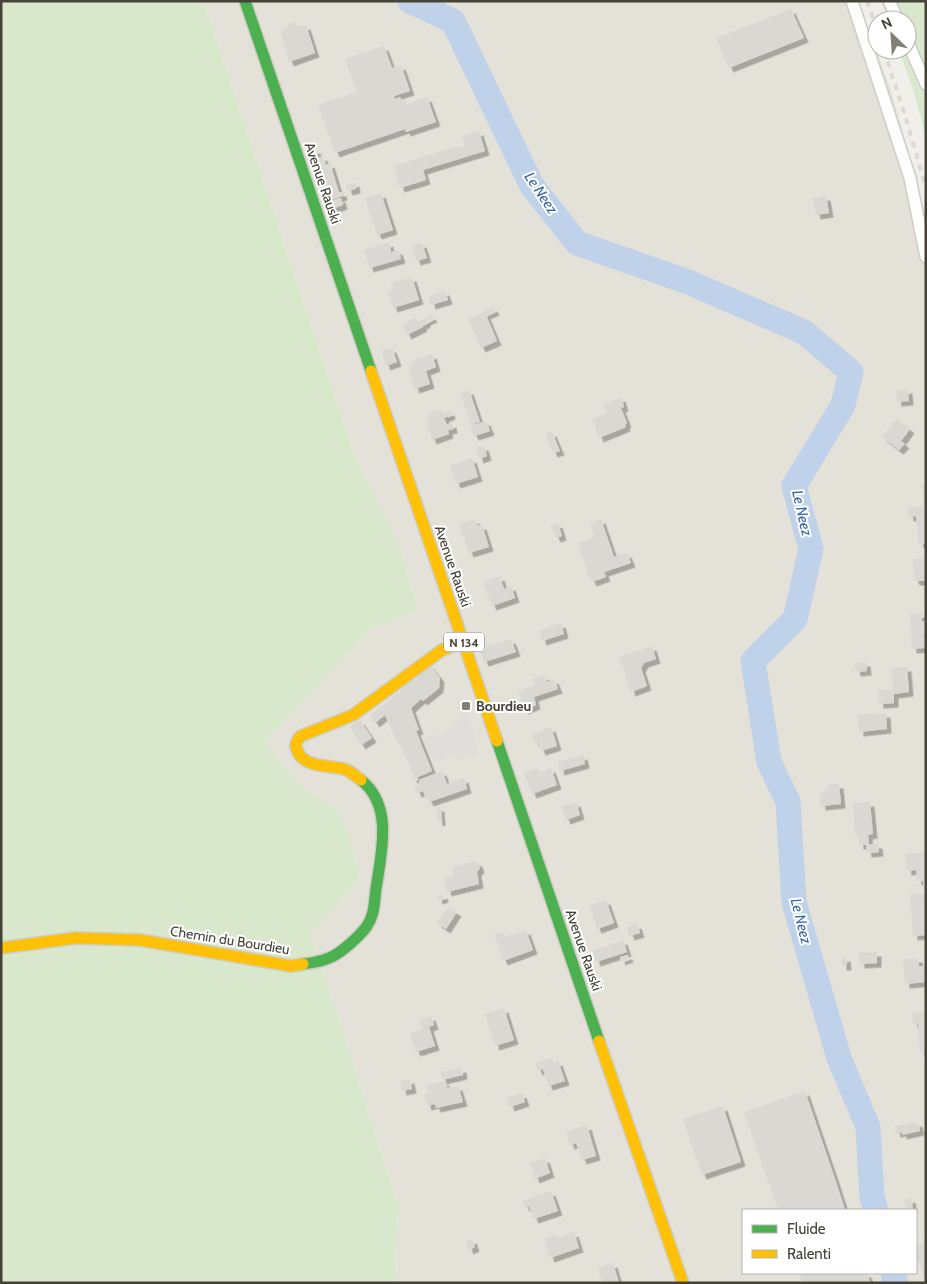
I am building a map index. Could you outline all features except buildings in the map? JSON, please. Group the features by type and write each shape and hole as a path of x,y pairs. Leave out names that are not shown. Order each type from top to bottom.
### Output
{"main road":[{"name":"Avenue Rauski","path":"245,1 683,1283"},
{"name":"Chemin du Bourdieu","path":"1,948 86,938 140,940 291,966 331,957 359,937 374,912 382,852 382,819 372,791 361,778 346,771 304,760 296,750 297,739 353,715 442,650 464,642"}],"street":[{"path":"852,1 910,178 926,257"},
{"path":"915,60 926,84"}],"shaded area":[{"path":"204,1 859,1 867,24 867,60 880,60 913,167 926,221 926,1283 396,1283 398,1203 311,933 360,878 350,836 336,808 298,784 265,742 372,627 419,610 399,544 357,461"},
{"path":"466,708 479,754 459,760 453,755 430,764 420,741 453,727"}],"green space":[{"path":"1,1 204,1 357,461 399,544 419,610 372,627 265,742 298,784 336,808 350,836 360,878 311,933 398,1203 396,1283 1,1283"},
{"path":"881,1 926,1 926,138 914,92 903,60 917,60 917,10 884,10"}],"waterway":[{"name":"Le Neez","path":"410,1 453,21 532,186 577,243 688,282 804,332 851,372 843,405 794,486 811,549 795,619 753,661 769,762 788,802 794,902 839,1058 868,1127 872,1197 876,1209"},
{"name":"Le Neez","path":"893,1274 896,1283"}],"railway":[{"path":"867,1 870,10"},
{"path":"887,60 926,188"}],"traffic: fast":[{"path":"245,1 371,371"},
{"path":"497,741 599,1041"},
{"path":"303,964 316,962 339,953 360,935 372,917 382,846 382,817 378,803 371,791 361,780"}],"traffic: slow":[{"path":"371,371 497,741"},
{"path":"361,780 344,769 317,765 305,760 297,750 297,741 301,736 353,715 442,650 464,642"},
{"path":"1,948 76,938 140,940 291,966 303,964"},
{"path":"599,1041 683,1283"}],"place":[{"name":"Bourdieu","path":"466,706"}]}
